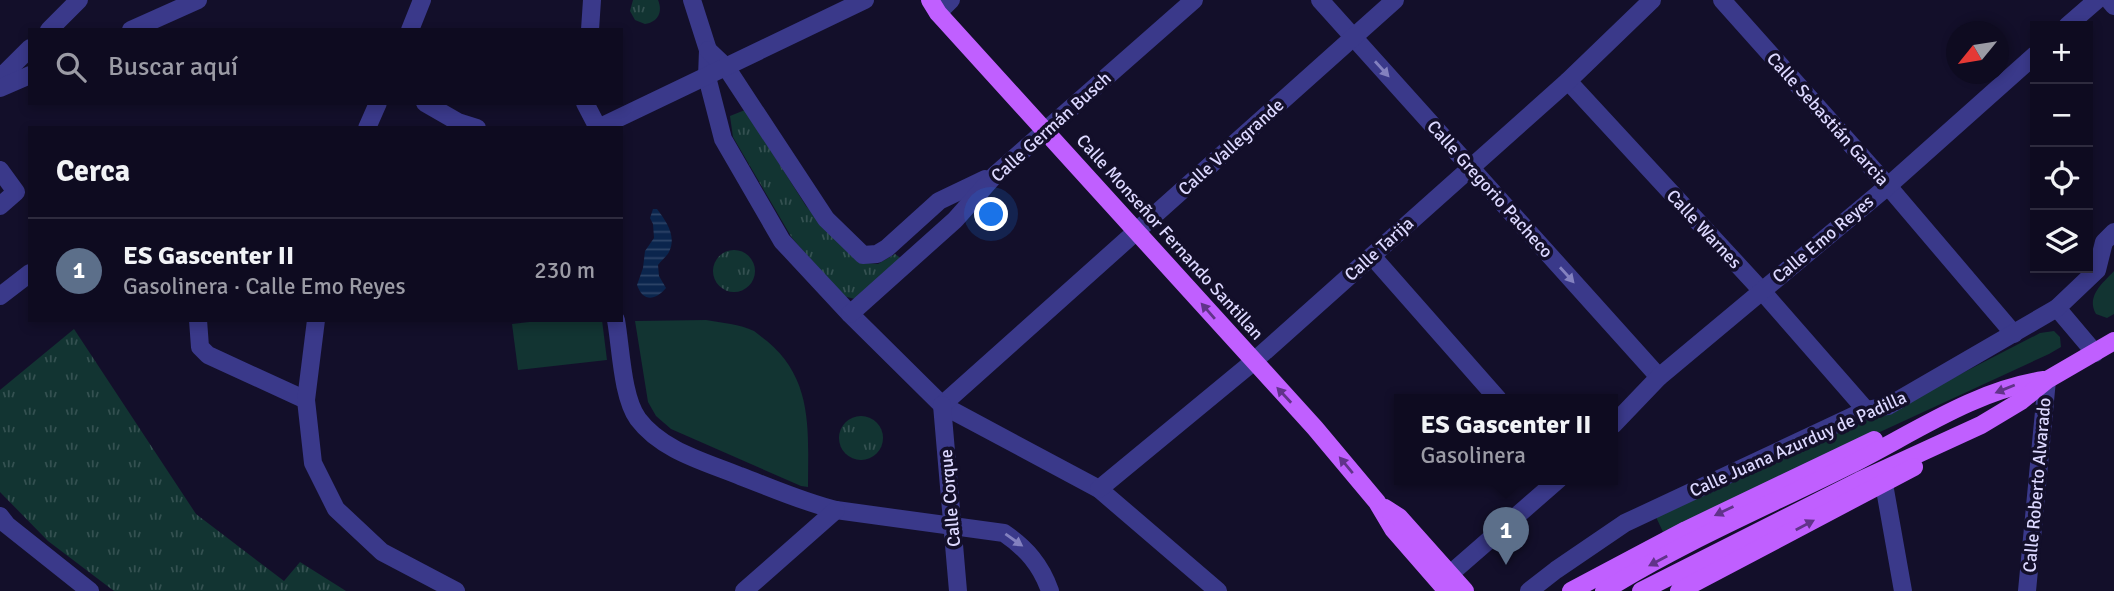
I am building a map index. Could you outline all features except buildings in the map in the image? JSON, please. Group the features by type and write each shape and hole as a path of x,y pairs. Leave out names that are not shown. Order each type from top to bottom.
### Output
{"main road":[{"name":"Calle Monseñor Fernando Santillan","path":"934,7 1315,428 1377,502 1399,517 1449,582 1465,591"},
{"path":"1679,591 1884,484 2021,401 2046,380 2114,341"},
{"path":"1571,591 1686,530 1931,414 1965,405 2019,384 2046,380"},
{"path":"1641,591 1854,473 1965,405"},
{"path":"1604,591 1692,543 1854,473 1981,425"}],"street":[{"path":"135,28 198,0"},
{"path":"411,28 422,0"},
{"path":"590,28 592,0"},
{"path":"692,0 708,50 707,77 723,139 782,241 850,314 942,405 1099,489 1218,591"},
{"path":"602,126 865,0"},
{"path":"934,7 951,0"},
{"name":"Calle Germán Busch","path":"850,314 955,220 995,175 1194,0"},
{"name":"Calle Gregorio Pacheco","path":"1321,0 1659,377"},
{"name":"Calle Vallegrande","path":"942,405 1395,0"},
{"name":"Calle Tarija","path":"1099,489 1253,362 1568,81 1651,0"},
{"name":"Calle Sebastián Garcia","path":"1721,0 1888,186 2014,334"},
{"path":"2073,21 2097,0"},
{"path":"2109,0 2114,6"},
{"path":"51,28 70,3"},
{"path":"0,78 28,50"},
{"path":"708,50 726,67 825,219 863,256 877,254 887,248 939,201 995,175"},
{"name":"Calle Emo Reyes","path":"1618,420 1659,377 1888,186 2030,59"},
{"path":"0,88 28,76"},
{"name":"Calle Warnes","path":"1568,81 1762,291 1866,410"},
{"path":"368,126 377,105"},
{"path":"428,105 471,126"},
{"path":"586,105 597,126"},
{"path":"0,170 16,192 0,206"},
{"name":"Calle Juana Azurduy de Padilla","path":"1529,591 1625,523 1866,410 1888,406 2057,308 2097,270 2104,242 2114,232"},
{"path":"1372,256 1494,394"},
{"path":"0,296 28,275"},
{"path":"2057,308 2095,353"},
{"path":"198,322 200,347 208,355 306,400"},
{"path":"316,322 306,400 313,463 336,509 382,552 456,591"},
{"path":"616,322 628,396 638,418 653,434 677,450 809,503 836,510 1004,533 1024,547 1050,591"},
{"name":"Calle Roberto Alvarado","path":"2027,591 2046,380"},
{"name":"Calle Corque","path":"942,405 958,591"},
{"path":"1884,484 1903,591"},
{"path":"1449,582 1553,485"},
{"path":"744,591 836,510"},
{"path":"2,525 90,591"}],"green space":[{"path":"633,0 658,0 658,16 645,24 635,20 630,11"},
{"path":"745,110 806,206 858,262 878,264 895,254 902,259 855,299 843,296 792,238 733,137 730,116"},
{"path":"734,250 749,256 755,271 749,286 734,292 719,286 713,271 719,256"},
{"path":"2114,271 2114,314 2107,318 2096,314 2093,302 2100,286"},
{"path":"706,320 754,331 782,356 793,373 805,408 808,487 671,429 656,416 648,402 635,321"},
{"path":"602,322 607,360 518,370 512,324"},
{"path":"74,329 196,514 284,581 300,562 346,591 114,591 48,541 0,492 0,390"},
{"path":"2054,331 2060,337 2061,347 2049,354 1663,532 1656,517 1889,411 2040,333"},
{"path":"861,416 876,423 883,438 876,453 861,460 846,453 839,438 846,423"}],"water":[{"path":"653,209 657,209 664,219 672,240 669,252 658,265 659,276 666,288 650,298 640,291 637,285 645,251 654,238 650,218"}],"place":[{"name":"ES Gascenter II","path":"1506,565"}]}
